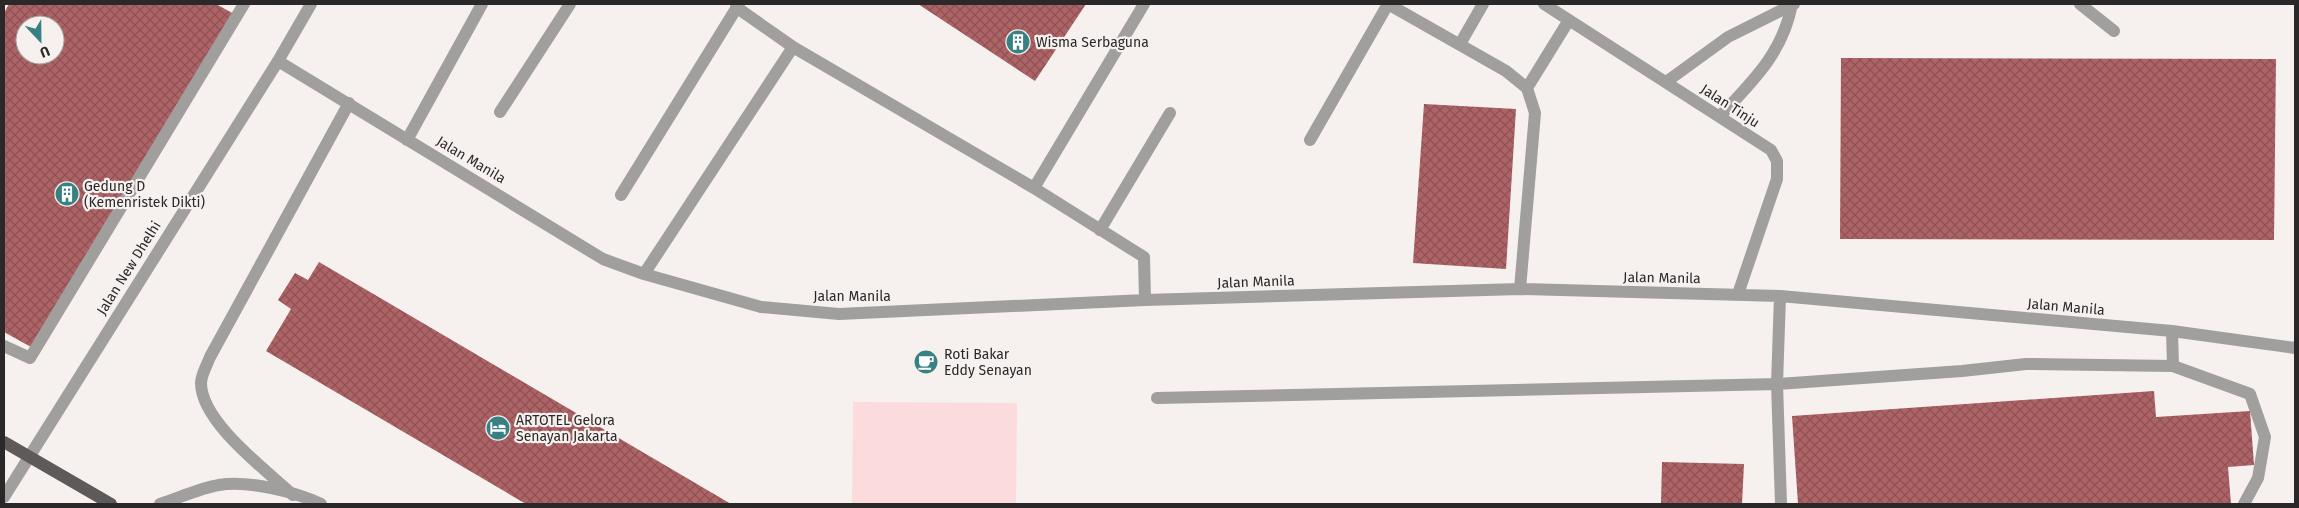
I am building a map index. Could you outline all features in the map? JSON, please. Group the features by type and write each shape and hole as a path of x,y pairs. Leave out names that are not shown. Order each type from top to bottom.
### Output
{"main road":[{"path":"4,442 111,504"}],"street":[{"path":"4,346 30,358 244,4"},
{"name":"Jalan New Dhelhi","path":"4,497 278,61 311,4"},
{"path":"407,140 482,4"},
{"path":"500,112 570,4"},
{"path":"1034,188 1144,4"},
{"path":"1310,140 1388,4 1506,71 1527,88 1534,113 1520,289"},
{"path":"1460,44 1483,4"},
{"name":"Jalan Tinju","path":"1544,4 1771,150 1777,161 1777,179 1738,294"},
{"path":"1666,82 1728,37 1793,4"},
{"path":"1720,116 1764,69 1788,25 1793,4"},
{"path":"2080,4 2114,31"},
{"path":"621,195 738,6 793,47 1034,188 1144,257 1145,300"},
{"path":"1527,88 1569,20"},
{"path":"644,274 793,47"},
{"name":"Jalan Manila","path":"278,61 349,102 407,140 603,259 644,274 761,307 839,314 1145,300 1520,289 1738,294 1780,296 2172,331 2295,348"},
{"path":"293,495 228,434 204,401 201,382 210,357 349,102"},
{"path":"1100,230 1170,113"},
{"path":"1780,296 1776,384 1781,504"},
{"path":"2172,331 2173,366"},
{"path":"1157,398 1776,384 1962,371 2026,364 2173,366 2250,394 2265,437 2258,478 2244,504"},
{"path":"160,504 219,485 250,484 321,504"}],"shaded area":[{"path":"853,402 1017,403 1016,504 852,504"}],"building":[{"name":"Gedung D (Kemenristek Dikti)","path":"9,4 216,4 234,14 40,352 4,332 4,13"},
{"name":"Wisma Serbaguna","path":"918,4 1086,4 1035,81"},
{"path":"1841,58 2276,59 2274,240 1840,239"},
{"path":"1424,104 1516,109 1506,269 1413,263"},
{"name":"ARTOTEL Gelora Senayan Jakarta","path":"319,262 731,504 526,504 266,351 291,309 278,300 295,273 308,280"},
{"path":"2154,391 2156,417 2250,411 2254,465 2228,467 2231,504 1798,504 1792,416"},
{"path":"1662,462 1744,464 1742,504 1661,504"}],"place":[{"name":"Wisma Serbaguna","path":"1018,42"},
{"name":"Gedung D (Kemenristek Dikti)","path":"67,194"},
{"name":"Roti Bakar Eddy Senayan","path":"926,362"},
{"name":"ARTOTEL Gelora Senayan Jakarta","path":"498,428"}]}
